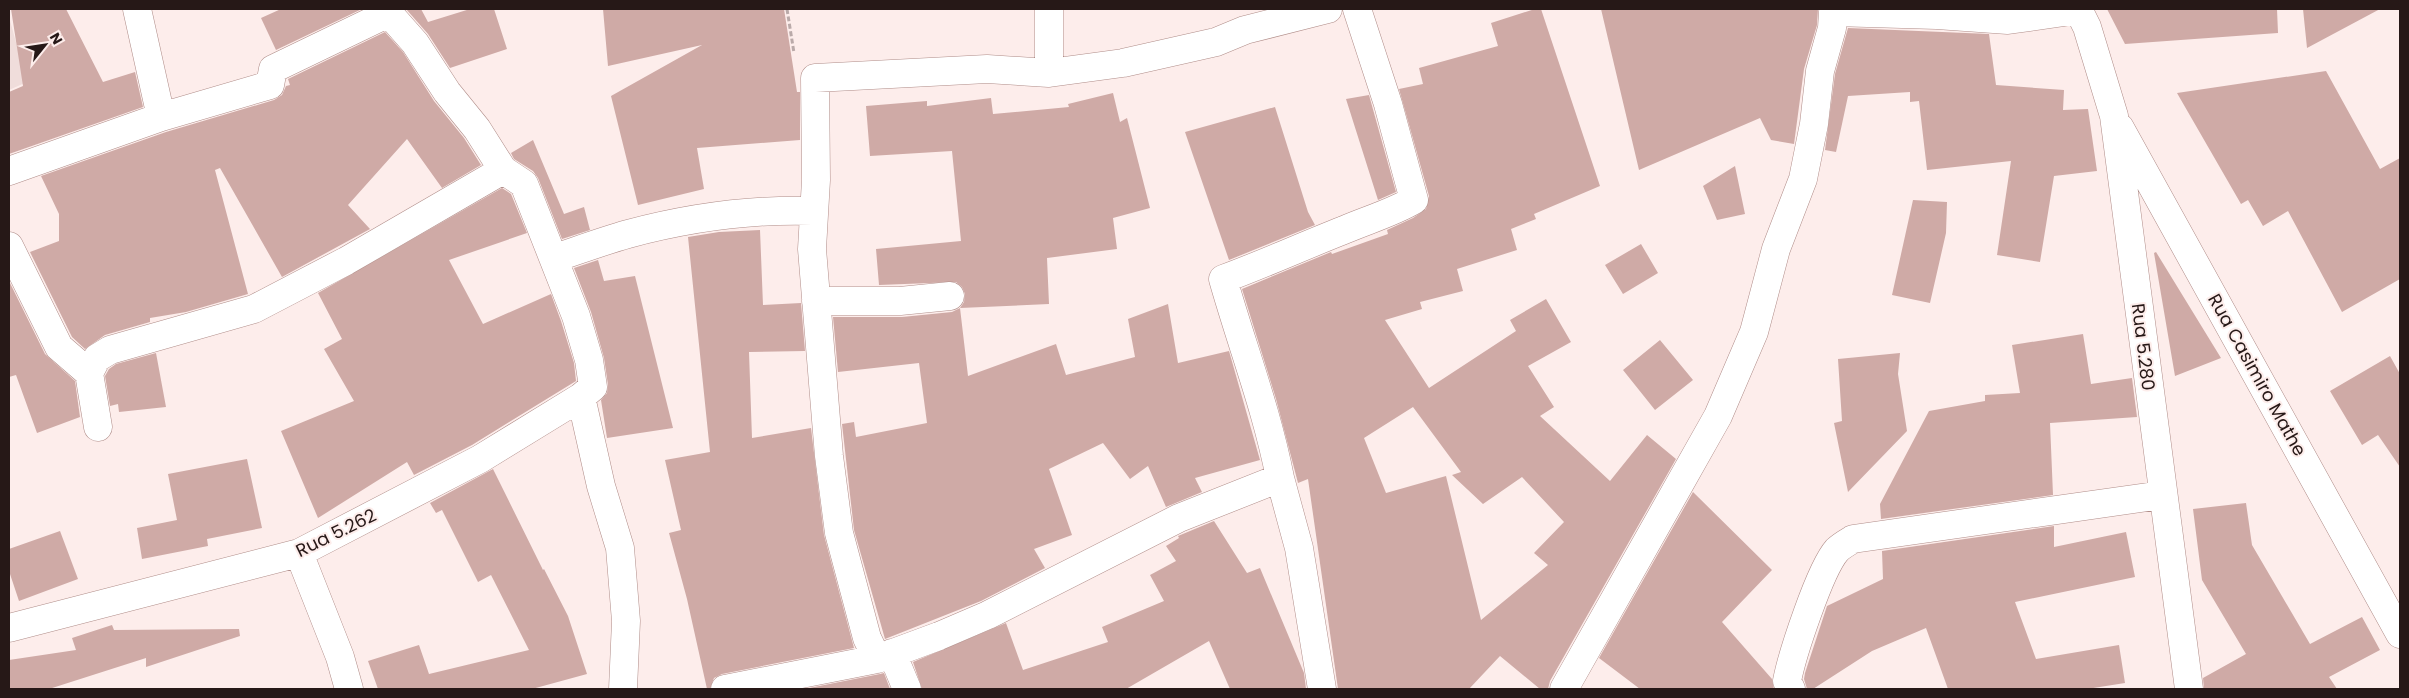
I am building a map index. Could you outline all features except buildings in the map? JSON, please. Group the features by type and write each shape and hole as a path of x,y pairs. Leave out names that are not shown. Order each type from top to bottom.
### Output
{"street":[{"path":"137,9 161,118"},
{"path":"1048,73 1049,9"},
{"path":"907,689 884,656 867,638 839,533 829,456 812,249 816,180 815,78 987,70 1048,73 1123,63 1216,42 1245,30 1328,9"},
{"path":"1322,689 1299,548 1280,478 1273,443 1223,279 1274,261 1344,230 1399,209 1414,200 1388,104 1357,9"},
{"path":"1564,689 1718,416 1754,332 1776,249 1803,179 1814,124 1820,71 1832,28 1833,11 1936,14 2008,20 2078,9"},
{"name":"Rua 5.280","path":"2078,9 2087,27 2114,116 2162,495 2189,689"},
{"path":"9,171 161,118 270,85 273,69 387,11 415,43 447,92 477,129 503,170 524,184 555,258 576,316 589,360 593,387 582,397 601,486 620,548 626,622 623,689"},
{"name":"Rua Casimiro Mathe","path":"2114,116 2400,634"},
{"path":"98,427 89,373 97,358 110,350 254,309 346,261 503,170"},
{"path":"555,258 628,234 698,219 775,210 813,211"},
{"path":"9,246 59,347 89,373"},
{"path":"816,302 900,301 950,296"},
{"name":"Rua 5.262","path":"9,628 299,553 480,459 582,397"},
{"path":"725,689 884,656 988,615 1179,518 1280,478"},
{"path":"1791,689 1787,681 1791,659 1826,570 1837,550 1853,538 2162,495"},
{"path":"299,553 340,657 349,689"}],"shaded area":[{"path":"9,17 27,82 9,90"}]}
